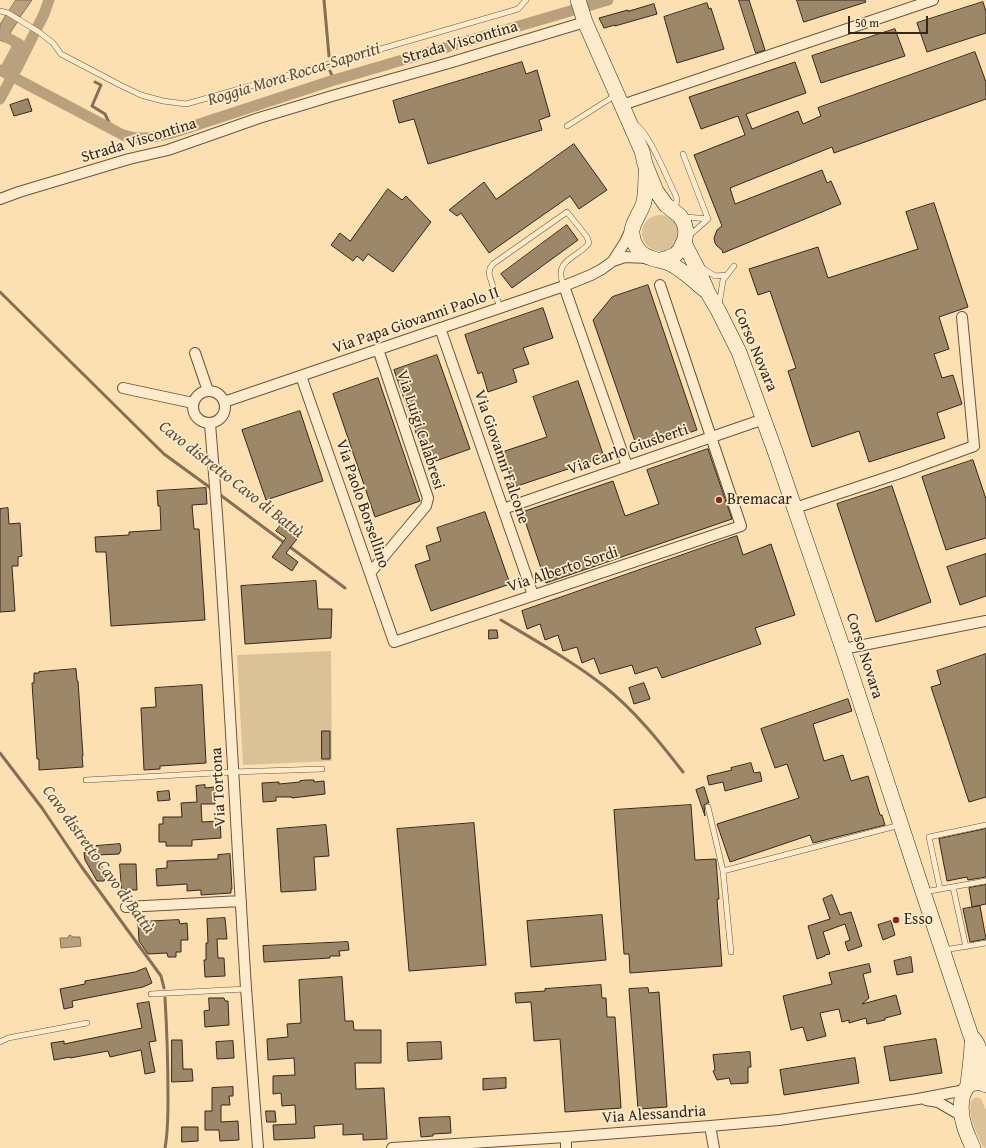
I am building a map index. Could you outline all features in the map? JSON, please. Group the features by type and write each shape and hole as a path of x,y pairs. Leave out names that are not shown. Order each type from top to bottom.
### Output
{"main road":[{"name":"Corso Novara","path":"578,0 584,18 642,151 656,190 666,204 680,216 684,223 686,231 685,241 708,293 739,352 795,508 943,950 978,1041 982,1077 986,1084"},
{"name":"Corso Novara","path":"646,164 645,196 632,232 633,240 643,255 679,269 708,293"},
{"path":"636,220 645,210 655,206 665,206 674,210"},
{"path":"656,259 668,258 675,255 685,241"},
{"name":"Corso Novara","path":"962,1116 961,1105 966,1088 972,1055 978,1041"},
{"path":"966,1088 974,1083 986,1084"},
{"path":"962,1116 973,1148"}],"street":[{"path":"620,100 933,0"},
{"name":"Strada Viscontina","path":"0,199 129,159 168,150 260,118 332,96 449,63 584,18"},
{"name":"Via Papa Giovanni Paolo II","path":"613,261 636,220"},
{"name":"Via Papa Giovanni Paolo II","path":"224,402 564,286 602,269 613,261 625,257 656,259"},
{"path":"660,285 711,438"},
{"path":"564,286 627,466"},
{"path":"795,508 903,472 974,446 962,317"},
{"name":"Via Giovanni Falcone","path":"440,328 533,596"},
{"name":"Via Luigi Calabresi","path":"370,574 426,506 428,498 378,349"},
{"path":"195,353 208,391"},
{"name":"Via Paolo Borsellino","path":"301,376 394,642"},
{"path":"123,388 193,404"},
{"path":"208,391 218,394 222,397 224,402 225,407 223,416 220,420 210,424 196,418 193,404 198,395 203,392 208,391"},
{"name":"Via Carlo Giusberti","path":"503,509 764,419"},
{"name":"Via Tortona","path":"210,424 216,492 246,989 258,1148"},
{"name":"Via Alberto Sordi","path":"394,642 741,526 711,438"},
{"path":"843,649 986,621"},
{"path":"126,907 241,901"},
{"name":"Via Alessandria","path":"392,1148 566,1137 778,1120 918,1099 966,1088"},
{"name":"Via Alessandria","path":"918,1099 938,1102 962,1116"},
{"path":"710,1126 714,1148"},
{"path":"566,1137 566,1148"}],"lane":[{"path":"0,11 8,13 39,32 53,43 61,54 120,85 141,95 163,101 186,104 518,9 526,0"},
{"path":"567,126 620,100"},
{"path":"630,122 639,127 653,148 677,199 674,210 687,217 708,219"},
{"path":"683,154 708,219"},
{"path":"500,308 489,274 490,268 493,264 567,212 587,237 589,243 586,248 567,261 562,267 560,274 564,286"},
{"path":"685,241 708,219"},
{"path":"695,263 714,276 727,275"},
{"path":"718,310 723,280 734,266"},
{"path":"86,780 322,769"},
{"path":"708,807 722,871 731,952"},
{"path":"722,871 901,825"},
{"path":"940,889 929,837 986,825"},
{"path":"923,892 986,881"},
{"path":"952,887 966,947"},
{"path":"943,950 986,943"},
{"path":"151,994 246,989"},
{"path":"0,1042 8,1038 87,1023"}],"shaded area":[{"path":"16,0 32,0 20,17 9,11"},
{"path":"7,14 18,21 4,42 0,40 0,25"},
{"path":"660,215 670,218 675,223 678,233 675,243 670,248 660,251 650,248 645,243 642,233 645,223 650,218"},
{"path":"331,651 332,761 243,765 237,655"},
{"path":"70,935 73,937 80,937 81,946 61,948 60,938 67,938"},
{"path":"976,1097 981,1099 986,1110 986,1148 983,1147 974,1128 970,1112 971,1101"}],"building":[{"path":"739,0 749,0 765,50 756,53"},
{"path":"797,0 865,0 866,2 804,22"},
{"path":"983,2 986,12 986,33 927,52 917,23"},
{"path":"707,3 709,9 711,8 724,49 677,63 664,17"},
{"path":"654,4 657,14 615,26 604,28 599,18 628,10"},
{"path":"895,29 905,56 821,83 812,56"},
{"path":"975,52 986,82 986,99 834,153 832,147 730,188 735,204 822,170 827,183 831,181 841,204 723,253 717,246 714,238 717,230 722,226 694,155 745,135 738,116 701,129 689,97 795,62 806,93 746,114 752,129 798,111 803,124 821,116 818,108"},
{"path":"522,62 526,74 537,70 550,116 539,120 542,130 428,164 414,119 399,123 393,101"},
{"path":"28,99 32,111 14,116 10,105"},
{"path":"574,144 607,190 579,209 570,196 489,253 461,213 457,216 449,210 484,182 496,199"},
{"path":"388,189 402,200 406,196 431,222 393,272 368,254 363,261 357,256 353,261 331,245 340,233 350,241"},
{"path":"934,203 968,307 939,317 949,349 934,354 942,378 953,375 962,404 937,413 945,438 869,462 859,431 812,447 788,371 796,368 770,291 758,295 749,269 818,247 828,278 918,249 906,212"},
{"path":"567,225 578,240 512,288 501,274"},
{"path":"648,285 697,430 638,450 593,320 612,297"},
{"path":"543,308 553,338 523,348 529,364 513,369 517,382 488,392 482,372 478,374 465,335"},
{"path":"437,355 470,449 427,464 394,370"},
{"path":"378,378 420,501 375,517 333,394"},
{"path":"578,381 604,457 514,487 502,452 547,437 533,397"},
{"path":"300,411 323,481 266,500 242,430"},
{"path":"708,449 732,519 546,583 522,512 613,481 625,516 659,504 647,470"},
{"path":"973,460 986,499 986,538 946,550 922,477"},
{"path":"892,486 931,602 876,622 837,504"},
{"path":"206,488 207,504 192,505 194,529 199,529 205,620 111,626 106,552 96,552 95,537 129,535 129,532 161,530 160,506 158,506 157,491"},
{"path":"8,508 9,524 20,523 22,556 18,557 18,566 12,566 15,611 0,612 0,509"},
{"path":"485,512 510,584 431,611 415,565 430,560 426,546 441,541 437,528"},
{"path":"284,521 299,533 295,538 297,539 286,553 298,562 292,571 272,557 286,538 276,531"},
{"path":"737,536 743,555 771,544 795,615 755,628 761,644 662,678 657,667 635,674 632,665 600,674 594,658 582,663 577,647 563,651 558,635 545,640 540,624 527,629 522,611"},
{"path":"986,554 986,596 960,605 947,567"},
{"path":"316,581 318,609 332,609 331,638 245,644 241,586"},
{"path":"489,630 497,630 498,638 489,639"},
{"path":"986,654 986,797 969,802 931,687 941,684 937,671"},
{"path":"76,669 83,767 39,770 32,683 34,683 34,673"},
{"path":"644,683 650,699 634,704 629,688"},
{"path":"202,685 206,763 160,766 160,769 144,770 141,708 156,707 155,688"},
{"path":"848,699 852,711 813,724 824,761 843,755 851,781 868,776 880,815 882,815 885,825 813,843 810,835 730,862 717,824 799,798 787,764 775,768 761,729"},
{"path":"322,731 330,731 330,759 322,759"},
{"path":"751,763 754,773 760,772 762,781 725,791 723,782 709,785 707,776 732,770 731,768"},
{"path":"314,780 314,782 324,781 325,794 292,798 276,797 276,801 263,802 262,783 279,782 279,784"},
{"path":"205,785 205,788 214,787 215,804 201,804 202,822 220,821 221,838 192,840 192,846 166,846 166,842 159,842 159,824 163,824 163,817 182,817 181,803 197,802 196,786"},
{"path":"704,787 709,803 704,805 705,816 696,790"},
{"path":"169,791 170,800 158,801 157,792"},
{"path":"691,805 695,860 716,859 719,899 717,899 722,966 630,973 629,954 624,954 614,810"},
{"path":"474,823 486,965 409,971 397,829"},
{"path":"326,825 329,856 314,857 316,890 281,892 277,829"},
{"path":"986,829 986,877 968,880 967,877 947,881 939,839"},
{"path":"120,844 121,850 119,854 97,855 96,846"},
{"path":"93,852 107,875 104,881 97,881 85,860 84,853"},
{"path":"230,854 231,893 201,895 201,890 187,891 187,884 157,886 156,869 167,868 167,861 218,859 218,855"},
{"path":"120,864 136,864 137,890 122,890"},
{"path":"986,885 986,904 972,907 969,888"},
{"path":"832,895 840,915 851,912 862,946 848,951 845,942 850,940 845,924 823,932 830,954 817,959 808,926 830,919 823,899"},
{"path":"980,906 986,939 970,942 963,909"},
{"path":"602,915 606,960 531,967 527,921"},
{"path":"225,918 227,939 217,939 218,958 224,958 225,976 205,977 204,960 206,960 206,943 208,943 207,919"},
{"path":"179,920 180,924 187,923 188,940 181,940 181,952 176,952 176,957 168,957 167,953 148,954 139,941 138,922"},
{"path":"891,921 895,935 883,940 878,925"},
{"path":"348,942 349,950 339,951 340,956 330,956 330,958 264,962 263,946"},
{"path":"911,957 913,972 897,975 894,961"},
{"path":"869,964 871,972 863,974 869,998 862,1004 896,995 901,1014 885,1018 885,1020 867,1024 866,1018 849,1023 849,1020 842,1022 839,1009 820,1013 826,1036 807,1041 803,1027 791,1030 783,996 832,984 829,973"},
{"path":"146,968 152,983 143,987 72,1001 73,1007 64,1009 60,989 85,984 85,981 135,972"},
{"path":"342,977 345,1021 353,1021 354,1030 381,1030 381,1063 355,1063 356,1089 384,1088 387,1139 363,1140 363,1134 343,1135 343,1124 314,1126 315,1138 274,1140 273,1125 296,1124 295,1105 282,1106 281,1093 273,1094 273,1076 295,1075 294,1058 268,1060 267,1039 288,1037 287,1024 301,1023 299,980"},
{"path":"601,985 602,998 606,998 607,1017 615,1017 621,1108 565,1112 560,1039 534,1041 531,1002 516,1003 515,993 545,991 545,989"},
{"path":"648,988 649,993 659,992 667,1107 638,1109 629,989"},
{"path":"209,998 224,998 225,1001 228,1001 229,1025 205,1027 204,1011 209,1010"},
{"path":"149,1002 156,1041 149,1042 155,1072 145,1074 141,1050 110,1057 108,1051 54,1060 51,1043 64,1041 64,1044 142,1028 137,1004"},
{"path":"936,1039 942,1073 890,1081 884,1047"},
{"path":"172,1040 182,1040 183,1069 192,1069 193,1081 172,1082"},
{"path":"233,1041 234,1058 217,1059 216,1042"},
{"path":"441,1042 442,1059 408,1061 407,1043"},
{"path":"750,1052 751,1067 748,1067 748,1083 731,1084 729,1078 717,1080 713,1071 715,1070 713,1055"},
{"path":"855,1058 859,1083 784,1095 780,1070"},
{"path":"506,1078 506,1088 483,1090 483,1079"},
{"path":"233,1087 233,1096 229,1096 230,1105 221,1105 221,1122 238,1121 239,1140 220,1141 219,1130 205,1130 205,1111 212,1111 212,1088"},
{"path":"266,1111 275,1111 276,1122 267,1122"},
{"path":"450,1117 451,1133 433,1134 433,1136 421,1137 419,1118"},
{"path":"182,1127 198,1127 198,1141 182,1142"}],"waterway":[{"path":"16,70 44,14 49,0"},
{"path":"324,0 329,56"},
{"name":"Roggia Mora Rocca-Saporiti","path":"0,70 123,135 135,138 148,138 172,133 334,80 608,0"},
{"path":"1,34 19,44 4,72"},
{"path":"19,44 24,46"},
{"path":"330,71 334,80"},
{"name":"Cavo distretto Cavo di Battù","path":"0,99 9,82"},
{"path":"95,82 101,85 92,106 105,114 112,129"},
{"name":"Cavo distretto Cavo di Battù","path":"0,292 164,454 212,489"},
{"name":"Cavo distretto Cavo di Battù","path":"219,494 345,588"},
{"name":"Cavo distretto Cavo di Battù","path":"501,620 567,660 604,686 636,716 683,772"},
{"name":"Cavo distretto Cavo di Battù","path":"0,753 42,808 81,866 161,976 164,988"},
{"name":"Cavo distretto Cavo di Battù","path":"165,998 168,1099 165,1148"}],"place":[{"name":"Bremacar","path":"719,500"},
{"name":"Esso","path":"896,920"}]}
